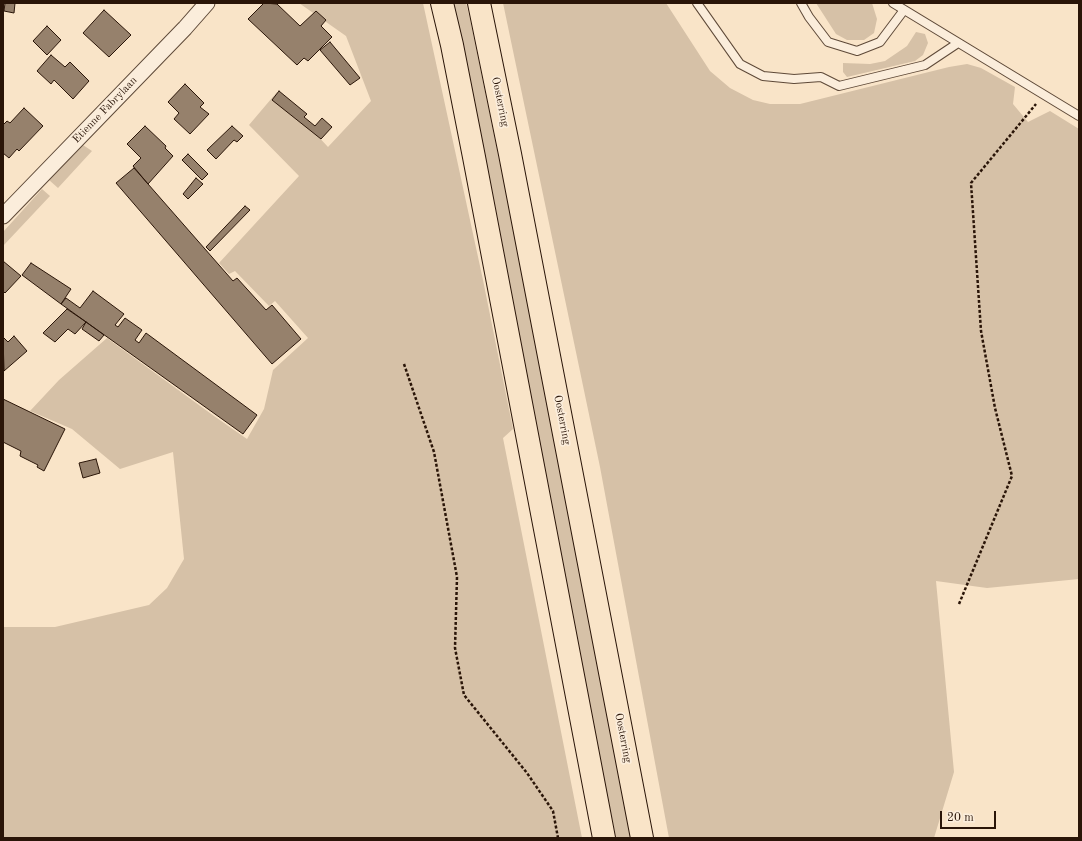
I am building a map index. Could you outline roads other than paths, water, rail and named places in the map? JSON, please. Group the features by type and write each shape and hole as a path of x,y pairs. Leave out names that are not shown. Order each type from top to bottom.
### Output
{"main road":[{"path":"442,3 473,150 604,838"},
{"name":"Oosterring","path":"479,3 516,184 642,838"}],"street":[{"name":"Etienne Fabrylaan","path":"3,216 208,3"}],"lane":[{"path":"697,3 740,64 763,76 794,79 821,77 839,86 925,65 958,43"},
{"path":"801,3 809,17 828,42 857,51 880,42 904,10"},
{"path":"893,3 1079,116"}]}
